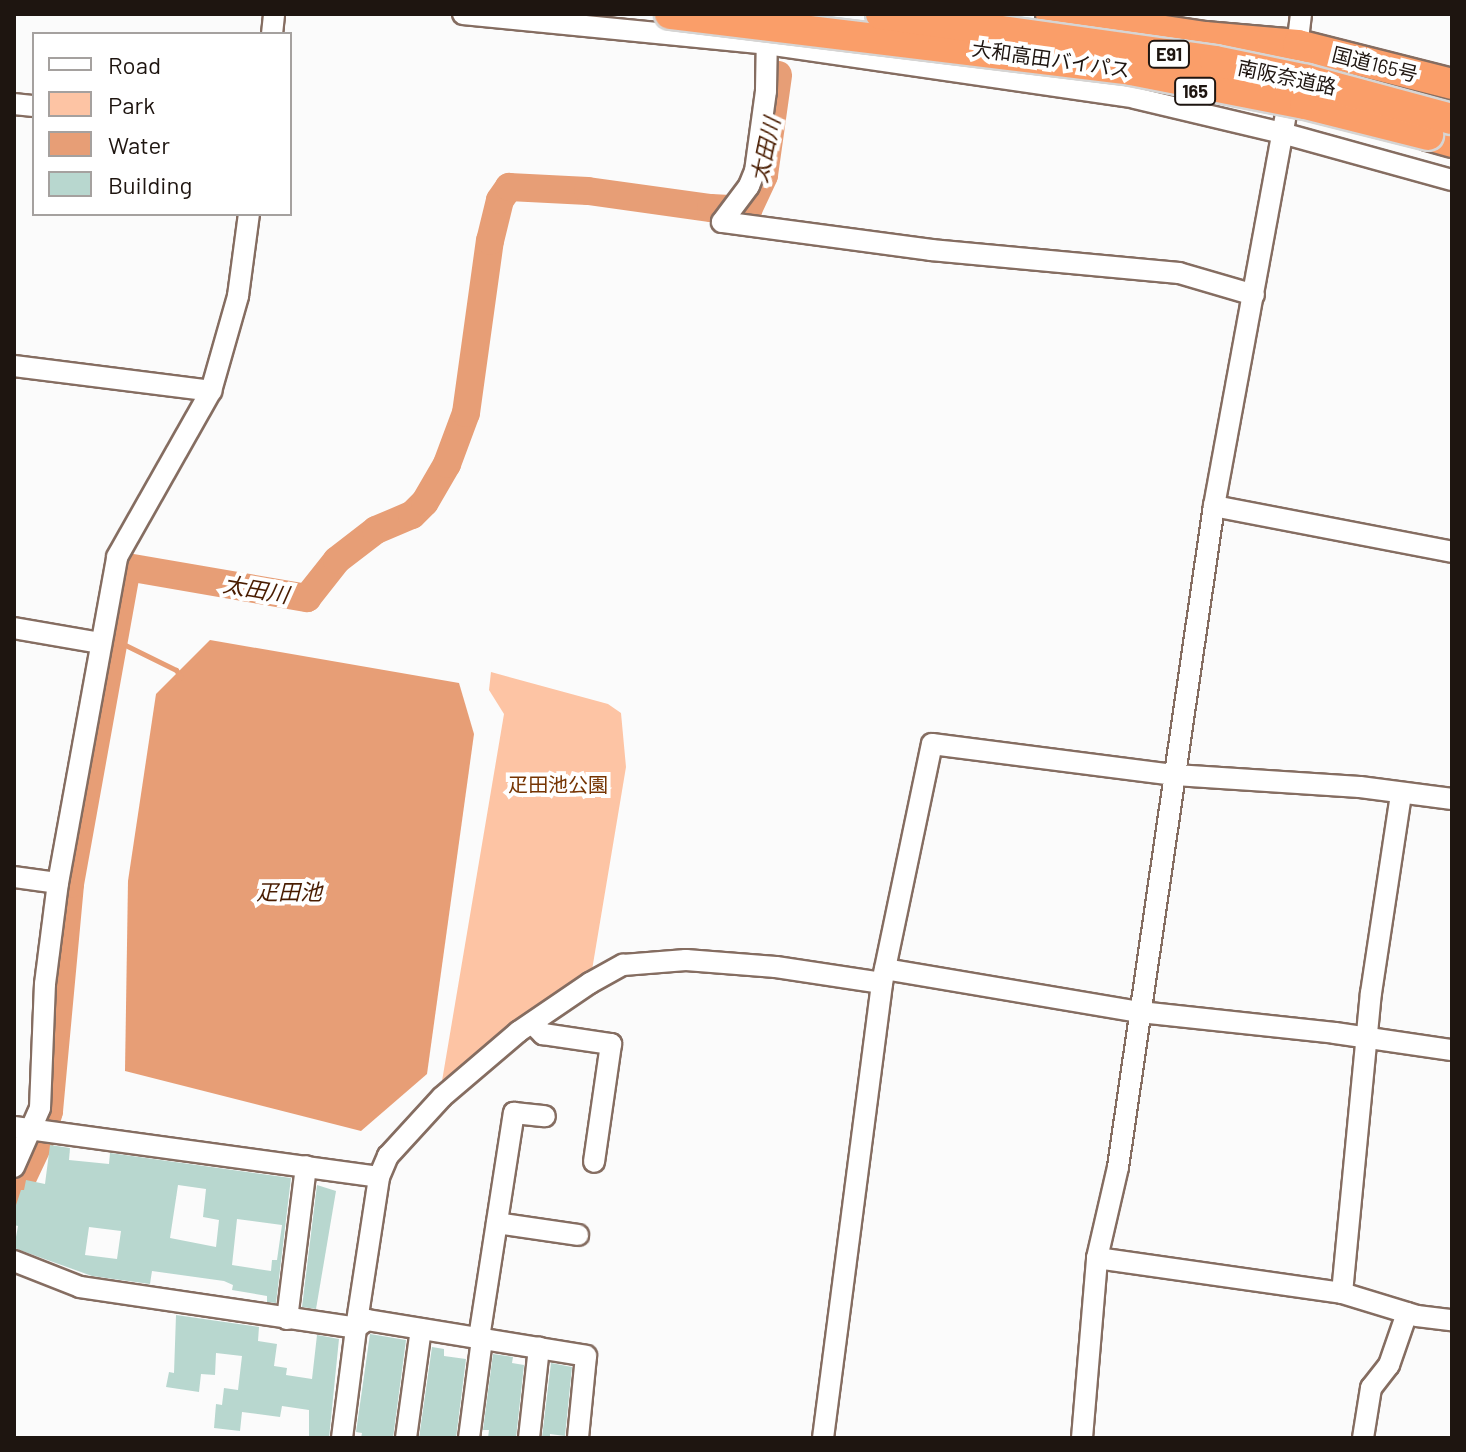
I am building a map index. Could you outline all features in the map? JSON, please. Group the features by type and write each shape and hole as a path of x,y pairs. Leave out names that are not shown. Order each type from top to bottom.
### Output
{"highway":[{"name":"大和高田バイパス","path":"670,14 954,46 1218,85 1444,132"},
{"name":"南阪奈道路","path":"881,14 1215,61 1307,80 1444,132"},
{"name":"国道165号","path":"1051,14 1205,37 1298,45 1452,84"},
{"name":"165","path":"954,46 1243,102 1311,118 1452,163"}],"street":[{"path":"463,14 767,44 1135,98 1282,133 1452,180"},
{"path":"767,14 766,91 755,171 749,186 722,222 931,250 1179,273 1254,295"},
{"path":"1140,14 1208,24 1298,45"},
{"path":"1082,1438 1097,1258 1118,1167 1214,506 1254,295 1301,14"},
{"path":"14,1167 23,1129 40,1108 45,984 58,883 117,557 211,391 238,296 249,216"},
{"path":"14,366 211,391"},
{"path":"1214,506 1452,552"},
{"path":"14,628 100,643"},
{"path":"823,1438 884,976 932,744 1175,775 1360,787 1401,795 1452,799"},
{"path":"1342,1293 1366,1039 1401,795"},
{"path":"14,877 58,883"},
{"path":"342,1438 379,1177 388,1156 442,1097 532,1023 623,965 686,960 884,976 1140,1012 1305,1029 1452,1050"},
{"path":"532,1023 543,1034 611,1044 594,1162"},
{"path":"469,1438 480,1339 514,1113 545,1116"},
{"path":"23,1129 259,1164 306,1166 379,1177"},
{"path":"287,1319 306,1166"},
{"path":"497,1223 578,1235"},
{"path":"1097,1258 1342,1293 1407,1313 1452,1320"},
{"path":"14,1261 80,1287 356,1328 367,1320 586,1356 582,1437"},
{"path":"1363,1438 1371,1388 1389,1365 1407,1313"},
{"path":"406,1438 421,1329"},
{"path":"529,1438 539,1348"}],"green space":[{"name":"疋田池公園","path":"491,672 608,704 621,713 626,767 591,976 441,1087 504,714 489,690"}],"water":[{"name":"疋田池","path":"210,640 459,683 474,734 427,1074 361,1131 125,1071 128,881 156,694"}],"building":[{"path":"50,1145 70,1148 69,1160 109,1164 110,1153 291,1178 276,1303 267,1302 267,1296 232,1290 233,1285 224,1281 152,1271 150,1284 92,1276 14,1248 18,1226 14,1225 14,1211 21,1190 24,1190 26,1180 45,1184","holes":["178,1185 206,1189 203,1217 219,1220 216,1247 170,1238","237,1219 282,1225 277,1260 272,1260 271,1271 232,1265","89,1227 121,1231 117,1259 85,1255"]},
{"path":"317,1185 336,1191 316,1309 302,1307"},
{"path":"176,1315 259,1327 258,1341 277,1344 274,1366 287,1368 286,1375 312,1379 317,1335 339,1339 329,1438 309,1438 309,1410 282,1406 280,1417 242,1412 240,1431 214,1428 216,1404 222,1405 224,1388 238,1390 242,1356 216,1353 215,1375 201,1374 199,1392 166,1387 169,1372 174,1373"},
{"path":"370,1334 406,1340 393,1438 361,1438 362,1433 356,1432"},
{"path":"432,1347 444,1349 444,1356 466,1359 456,1438 419,1438"},
{"path":"493,1354 513,1357 512,1363 524,1365 516,1438 488,1438 489,1430 483,1430"},
{"path":"551,1363 572,1367 565,1436 550,1434 550,1438 542,1437"}],"waterway":[{"name":"太田川","path":"14,1196 40,1141 49,1111 70,884 127,567 307,598 337,560 376,530 412,515 425,502 447,464 466,413 490,241 500,200 509,187 588,191 748,210 764,175 778,75"},
{"path":"107,636 176,670 181,677"}]}
